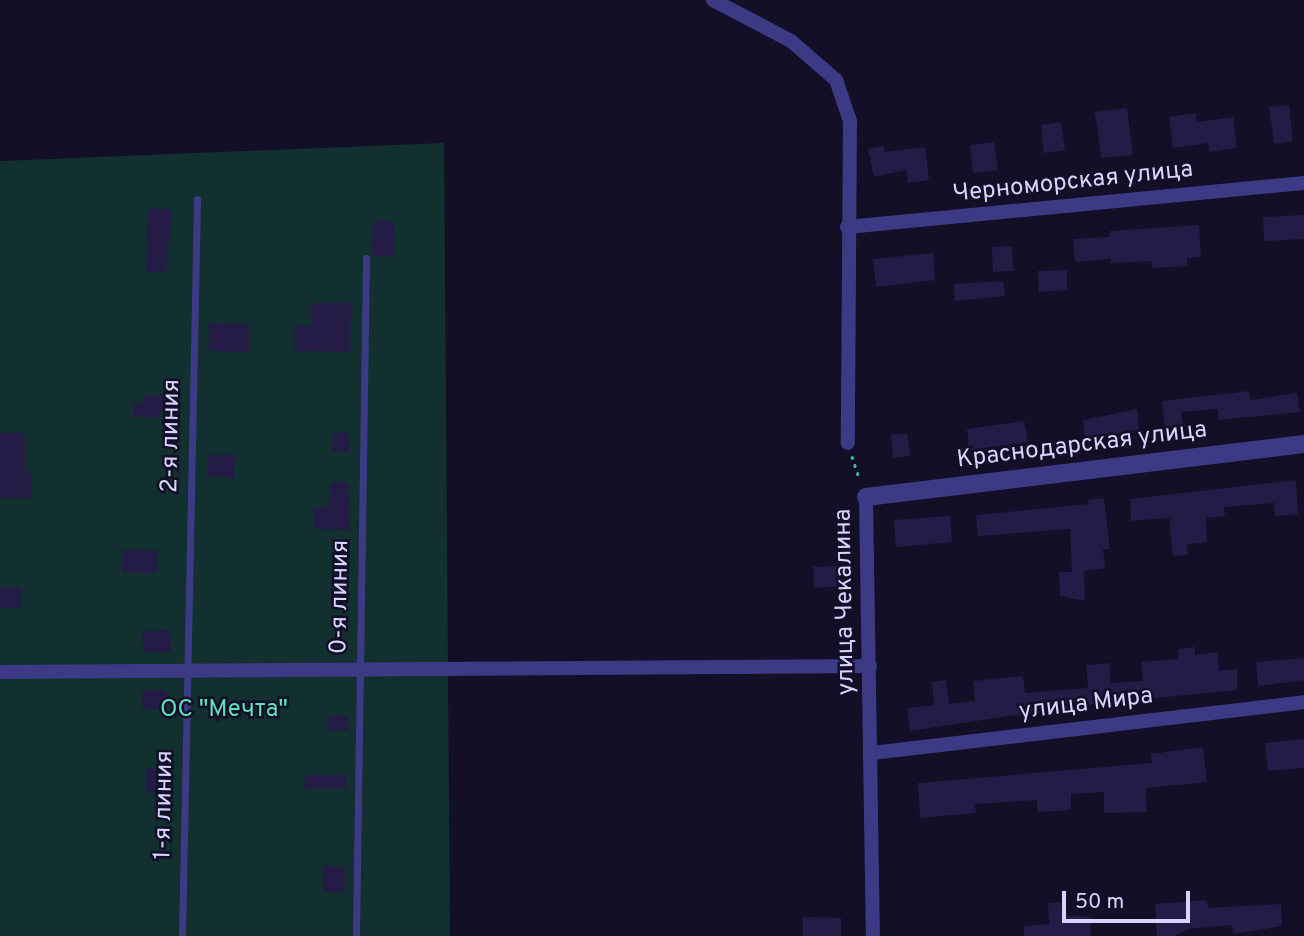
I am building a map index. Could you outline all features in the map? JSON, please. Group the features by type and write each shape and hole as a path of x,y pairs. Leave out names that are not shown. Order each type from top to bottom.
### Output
{"street":[{"path":"713,0 791,41 836,80 850,121 847,228 848,443"},
{"name":"Черноморская улица","path":"847,228 1304,183"},
{"name":"Краснодарская улица","path":"866,497 1304,444"},
{"name":"улица Чекалина","path":"866,497 873,753 873,936"},
{"path":"0,672 358,673 870,666"},
{"name":"улица Мира","path":"873,753 1304,702"}],"lane":[{"name":"2-я линия","path":"186,674 197,199"},
{"name":"0-я линия","path":"356,936 366,258"},
{"name":"1-я линия","path":"182,936 186,674"}],"path":[{"name":"улица Чекалина","path":"848,443 866,497"}],"green space":[{"name":"ОС \"Мечта\"","path":"444,143 450,936 0,936 0,161"}],"building":[{"path":"1289,105 1293,141 1274,144 1269,107"},
{"path":"1127,108 1133,155 1101,158 1095,112"},
{"path":"1196,113 1197,122 1233,117 1237,148 1209,152 1208,143 1173,148 1169,117"},
{"path":"1061,122 1065,150 1044,153 1041,125"},
{"path":"994,142 998,170 973,173 970,145"},
{"path":"884,146 885,152 925,147 929,180 908,183 906,170 874,177 868,149"},
{"path":"148,209 172,209 166,272 146,272"},
{"path":"1304,215 1304,239 1264,241 1263,217"},
{"path":"373,221 394,222 393,257 372,256"},
{"path":"1199,225 1201,257 1187,258 1187,266 1152,268 1151,261 1111,263 1111,259 1075,262 1073,239 1110,237 1110,231"},
{"path":"1012,246 1013,271 993,272 992,247"},
{"path":"933,253 935,280 876,287 873,259"},
{"path":"1067,270 1067,290 1039,292 1038,271"},
{"path":"1003,281 1005,296 955,301 954,284"},
{"path":"311,303 351,303 350,352 294,351 295,326 311,326"},
{"path":"209,323 249,324 249,352 209,351"},
{"path":"1249,391 1250,400 1297,393 1300,412 1218,420 1218,409 1181,412 1183,426 1165,428 1162,401"},
{"path":"143,395 164,395 164,411 159,411 159,417 133,417 133,403 143,403"},
{"path":"1137,409 1139,430 1085,438 1083,420"},
{"path":"1024,421 1028,442 969,450 967,429"},
{"path":"333,432 349,433 349,452 332,451"},
{"path":"0,433 25,433 25,472 31,472 31,498 0,498"},
{"path":"907,433 910,456 893,458 891,435"},
{"path":"209,454 235,455 234,478 207,476"},
{"path":"1296,480 1298,514 1275,516 1274,503 1224,507 1225,516 1206,518 1207,542 1187,544 1188,555 1173,556 1169,518 1131,521 1130,499"},
{"path":"330,482 348,482 350,530 314,529 314,508 329,508"},
{"path":"1104,498 1109,549 1103,549 1105,568 1084,571 1085,601 1060,596 1059,572 1072,572 1070,529 978,536 976,515 1089,504 1088,500"},
{"path":"950,516 952,542 896,547 894,520"},
{"path":"123,550 157,550 157,573 122,573"},
{"path":"841,566 842,586 814,588 813,567"},
{"path":"0,587 21,587 21,608 0,608"},
{"path":"170,630 171,652 143,652 142,631"},
{"path":"1195,647 1195,655 1217,652 1219,671 1237,669 1237,690 1085,705 1086,711 1008,716 910,731 907,708 934,705 932,682 946,680 949,704 975,701 973,681 1023,676 1025,693 1088,688 1086,665 1109,663 1111,683 1143,681 1141,662 1179,659 1178,649"},
{"path":"1304,658 1304,680 1258,686 1256,662"},
{"path":"142,690 166,690 166,710 142,709"},
{"path":"329,716 349,716 348,731 328,730"},
{"path":"1304,739 1304,768 1268,771 1265,743"},
{"path":"1203,747 1207,782 1146,788 1147,812 1104,813 1104,792 1071,794 1071,810 1037,812 1037,800 975,804 976,813 920,818 918,783 1152,763 1151,754"},
{"path":"146,768 159,768 159,775 167,775 167,792 146,792"},
{"path":"305,775 346,775 346,789 305,789"},
{"path":"323,866 345,867 345,892 323,892"},
{"path":"1207,900 1208,908 1281,904 1282,926 1233,934 1232,925 1188,929 1174,936 1157,936 1155,904"},
{"path":"1061,902 1062,915 1090,917 1091,936 1024,936 1024,926 1049,924 1048,903"},
{"path":"803,917 841,918 841,936 803,936"}]}
